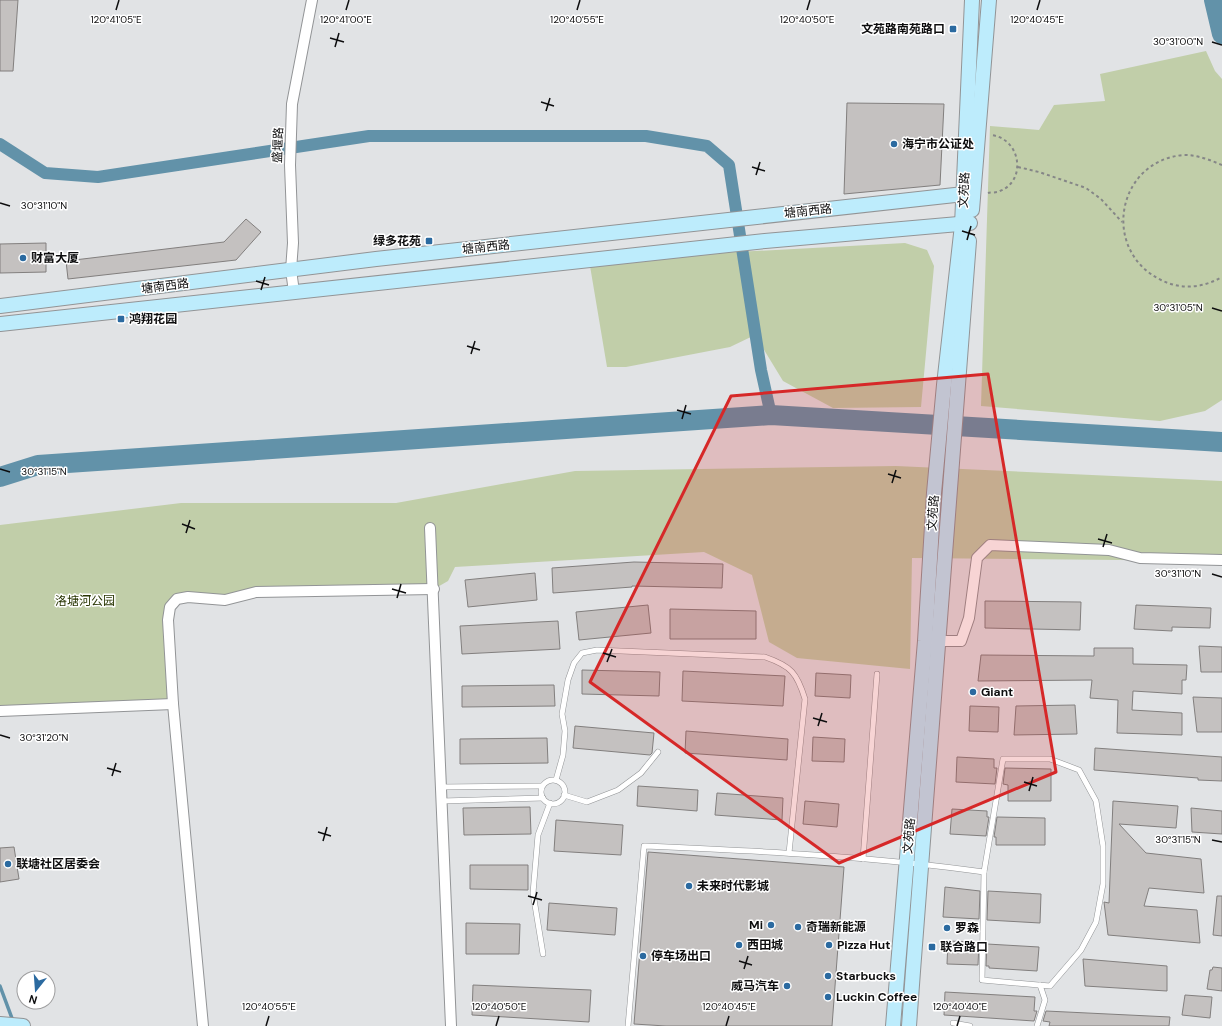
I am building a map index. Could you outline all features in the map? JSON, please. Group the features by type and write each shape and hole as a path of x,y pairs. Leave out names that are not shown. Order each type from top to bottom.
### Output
{"main road":[{"name":"文苑路","path":"968,194 972,0"},
{"name":"文苑路","path":"931,641 934,493 951,385 968,194 989,0"},
{"name":"塘南西路","path":"0,306 291,270 761,216 968,194"},
{"name":"塘南西路","path":"0,324 765,241 966,224"},
{"name":"文苑路","path":"909,1026 914,863 931,641 950,493 951,385"},
{"name":"文苑路","path":"893,1026 914,863"},
{"path":"0,1024 23,1026"}],"street":[{"name":"盛堰路","path":"294,292 291,270 293,243 290,165 292,104 312,0"},
{"path":"430,528 434,589 451,1026"},
{"path":"931,641 961,641 969,618 977,558 990,546 1109,550 1140,558 1222,560"},
{"path":"203,1026 173,704 168,620 170,607 177,599 188,597 225,600 256,592 434,589"},
{"path":"0,711 173,704"}],"lane":[{"path":"556,780 563,755 565,731 562,714 568,680 574,663 582,653 597,650 765,657 780,662 794,672 805,700 789,853"},
{"path":"863,859 877,674"},
{"path":"564,795 587,802 618,790 641,773 658,752"},
{"path":"1003,759 1050,759 1079,770 1096,801 1103,846 1103,884 1096,922 1081,950 1050,986 982,980 984,872 1003,759"},
{"path":"441,787 542,786 548,781 556,780"},
{"path":"442,801 543,798 550,803 560,801 564,795 564,788 556,780"},
{"path":"542,786 543,798"},
{"path":"543,954 534,894 538,835 550,803"},
{"path":"628,1026 644,846 789,853 914,863 984,872"},
{"path":"1037,1026 1045,1000 1040,985"},
{"path":"953,1023 970,1026"}],"path":[{"path":"988,193 1000,191 1008,186 1018,167 1014,148 1007,141 998,136 989,135"},
{"path":"1222,165 1204,157 1184,155 1162,161 1142,174 1129,192 1123,214 1124,237 1133,258 1149,274 1170,284 1193,287 1213,283 1222,277"},
{"path":"1018,167 1039,172 1086,188 1101,199 1123,223"}],"highlighted area":[{"path":"988,374 1056,772 839,863 590,682 731,396"}],"green space":[{"path":"1206,51 1215,71 1222,79 1222,400 1205,411 1160,421 981,406 990,126 1039,130 1054,105 1105,101 1100,74"},
{"path":"905,243 927,250 934,266 921,407 833,408 783,381 755,335 730,347 626,367 607,367 589,260"},
{"name":"洛塘河公园","path":"896,466 1222,481 1222,561 912,558 910,669 797,658 769,642 752,575 704,552 455,567 448,581 434,589 256,592 225,600 188,597 170,607 173,704 0,711 0,525 181,503 396,503 575,471"}],"building":[{"path":"0,0 18,0 13,71 0,71"},
{"name":"海宁市公证处","path":"847,103 944,104 940,185 844,194"},
{"path":"246,219 261,232 236,260 68,279 66,261 224,242"},
{"name":"财富大厦","path":"46,243 46,272 0,273 0,244"},
{"path":"634,562 723,564 722,588 632,586 553,593 552,568"},
{"path":"535,573 537,600 468,607 465,580"},
{"path":"985,601 1081,602 1080,630 985,628"},
{"path":"648,605 651,633 579,640 576,612"},
{"path":"1136,605 1211,608 1210,628 1172,627 1172,631 1134,629"},
{"path":"670,609 756,611 756,639 670,639"},
{"path":"558,621 560,649 462,654 460,626"},
{"path":"1199,646 1222,647 1222,672 1201,672"},
{"path":"1094,648 1133,648 1133,664 1187,665 1186,680 1182,680 1182,694 1133,691 1132,710 1182,713 1182,735 1117,733 1118,700 1090,698 1092,680 978,681 981,655 1094,656"},
{"path":"582,670 660,672 659,696 582,694"},
{"path":"683,671 785,676 783,706 682,701"},
{"path":"816,673 851,675 850,698 815,696"},
{"path":"554,685 555,706 462,707 462,686"},
{"path":"1193,697 1222,698 1222,732 1197,732"},
{"path":"1075,705 1077,734 1014,735 1016,706"},
{"path":"970,706 999,707 998,732 969,731"},
{"path":"575,726 654,733 652,753 650,755 573,748"},
{"path":"686,731 788,739 787,760 685,753"},
{"path":"813,737 845,739 844,762 812,761"},
{"path":"547,738 548,763 460,764 460,739"},
{"path":"1095,748 1222,757 1222,781 1094,770"},
{"path":"957,757 994,759 994,768 997,768 995,784 956,782"},
{"path":"1005,768 1051,769 1051,801 1008,801 1008,785 1003,784"},
{"path":"638,786 698,790 697,811 637,806"},
{"path":"717,793 783,798 782,820 715,815"},
{"path":"805,801 839,804 837,827 803,824"},
{"path":"1113,801 1178,806 1176,828 1119,824 1146,853 1201,859 1204,893 1149,888 1144,906 1197,910 1200,943 1108,935 1104,902 1109,903"},
{"path":"530,807 531,834 464,835 463,808"},
{"path":"1191,808 1222,811 1222,834 1192,832"},
{"path":"952,809 987,811 987,817 989,817 986,836 950,834"},
{"path":"997,817 1045,818 1045,845 996,845 996,837 994,837"},
{"path":"556,820 623,825 621,855 554,851"},
{"name":"联塘社区居委会","path":"14,847 19,879 0,882 0,848"},
{"name":"西田城","path":"648,852 844,867 832,1026 666,1026 634,1024"},
{"path":"470,865 528,865 528,890 470,889"},
{"path":"945,887 980,891 979,919 943,917"},
{"path":"988,891 1041,894 1040,923 987,920"},
{"path":"1217,896 1222,896 1222,936 1213,935"},
{"path":"549,903 617,908 615,935 547,930"},
{"path":"466,923 520,924 519,954 466,954"},
{"path":"948,941 979,942 978,965 947,964"},
{"path":"987,944 1039,947 1037,971 989,968 989,966 986,966"},
{"path":"1083,959 1167,966 1167,991 1085,986"},
{"path":"1213,967 1222,968 1222,991 1207,989 1210,970 1212,970"},
{"path":"473,985 591,990 589,1022 472,1015"},
{"path":"945,992 1035,997 1034,1011 1037,1011 1034,1021 944,1015"},
{"path":"1185,995 1212,997 1210,1018 1182,1015"},
{"path":"1046,1011 1170,1017 1169,1026 1049,1026 1050,1022 1043,1021"}],"waterway":[{"path":"1214,0 1222,34"},
{"path":"0,144 45,173 98,177 369,136 646,136 707,146 729,165 761,370 771,415"},
{"path":"0,477 38,465 771,415 1222,442"},
{"path":"0,986 13,1021"}],"place":[{"name":"文苑路南苑路口","path":"953,29"},
{"name":"海宁市公证处","path":"894,144"},
{"name":"绿多花苑","path":"429,241"},
{"name":"财富大厦","path":"23,258"},
{"name":"鸿翔花园","path":"121,319"},
{"name":"Giant","path":"973,692"},
{"name":"联塘社区居委会","path":"8,864"},
{"name":"未来时代影城","path":"689,886"},
{"name":"Mi","path":"771,925"},
{"name":"奇瑞新能源","path":"798,927"},
{"name":"罗森","path":"947,928"},
{"name":"西田城","path":"739,945"},
{"name":"Pizza Hut","path":"829,945"},
{"name":"联合路口","path":"932,947"},
{"name":"停车场出口","path":"643,956"},
{"name":"Starbucks","path":"828,976"},
{"name":"威马汽车","path":"787,986"},
{"name":"Luckin Coffee","path":"828,997"}]}
